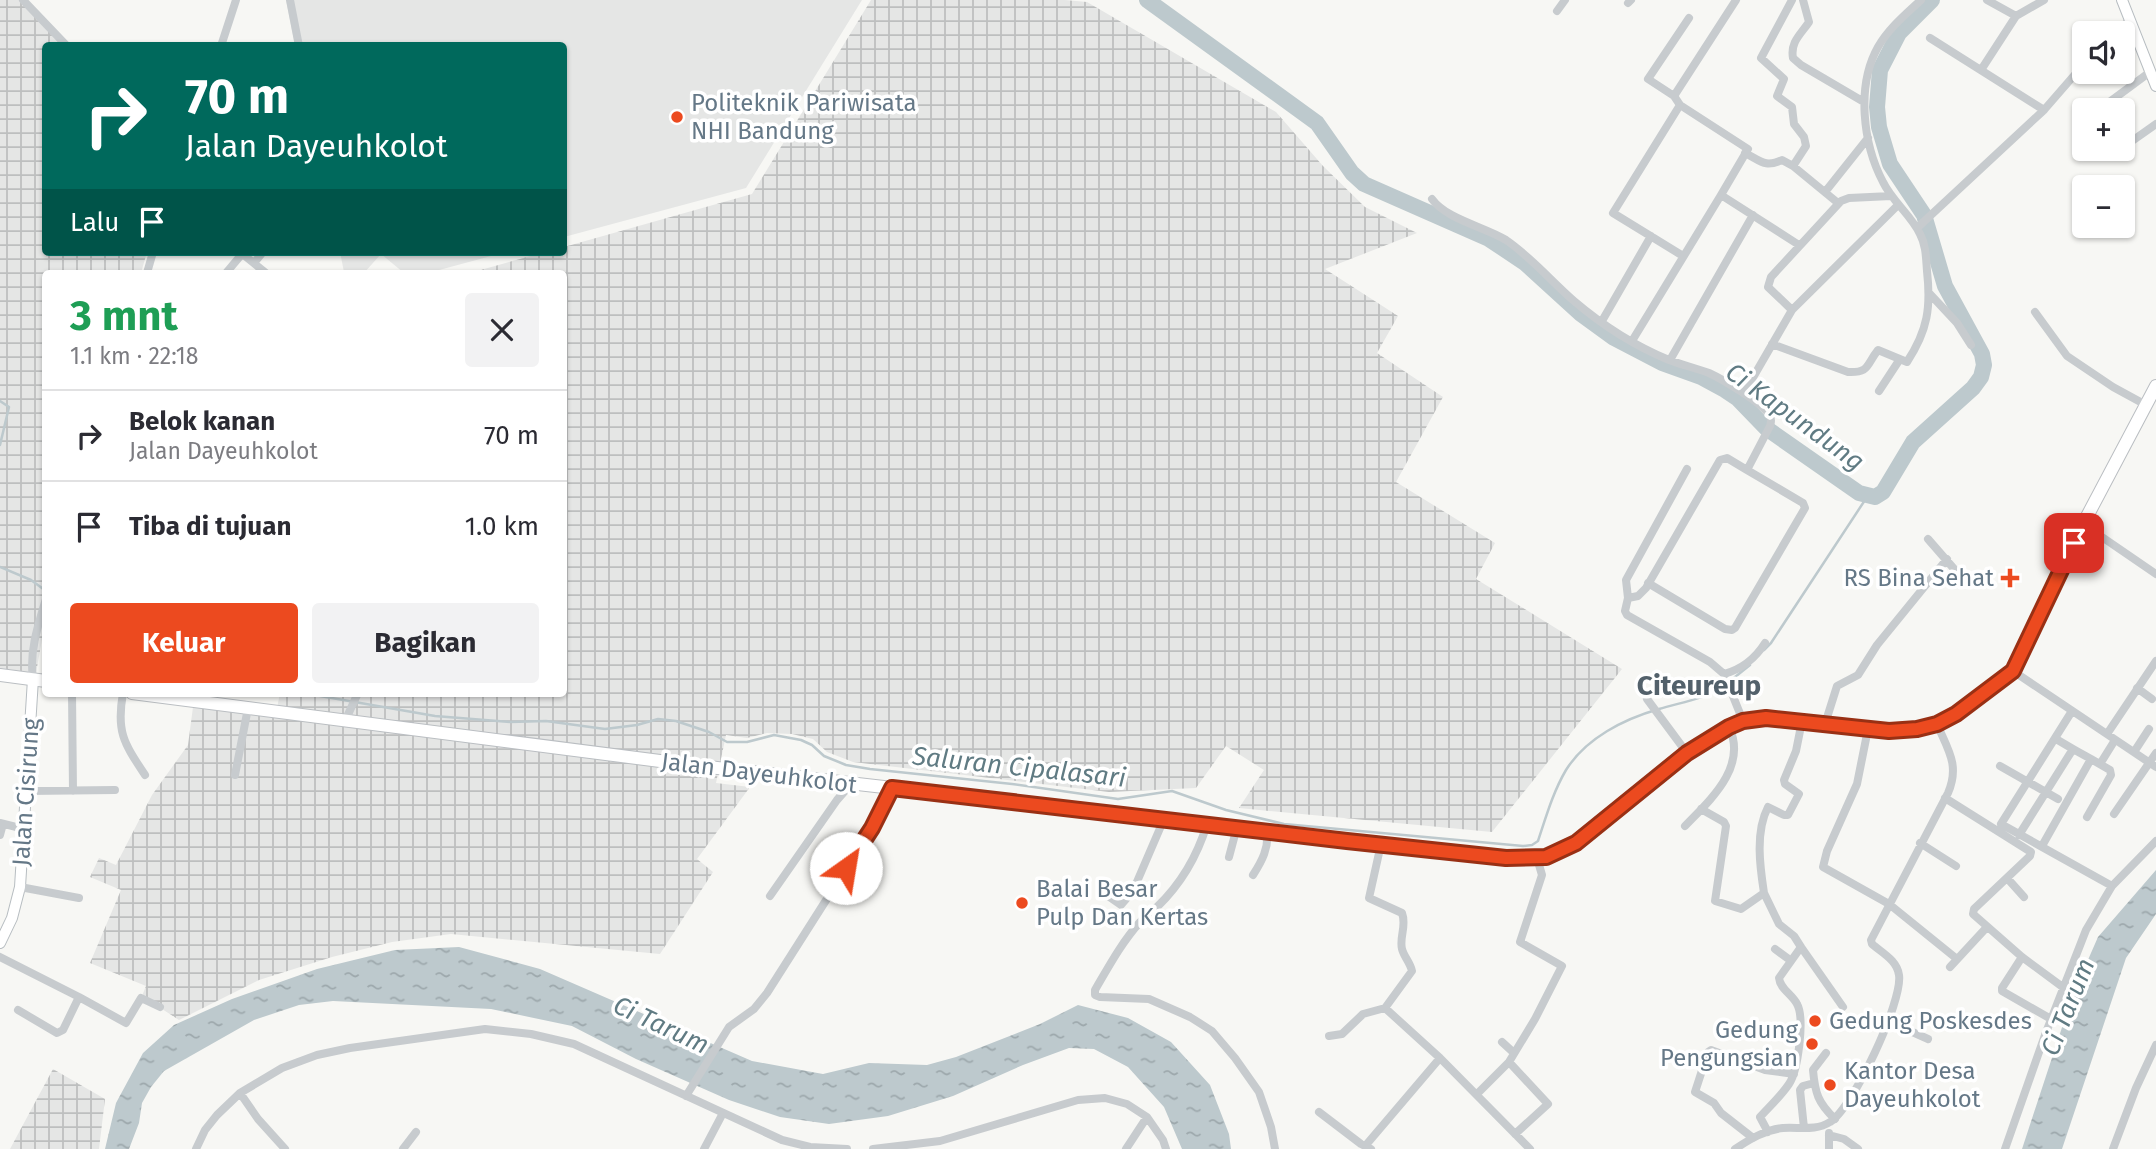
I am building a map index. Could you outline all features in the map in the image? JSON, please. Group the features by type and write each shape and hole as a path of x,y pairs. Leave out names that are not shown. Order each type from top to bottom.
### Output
{"main road":[{"path":"2122,0 2129,21"},
{"path":"2135,36 2156,86"},
{"name":"Jalan Dayeuhkolot","path":"163,697 851,784 1506,858 1537,858 1564,850 1576,843 1687,753 1743,721 1766,718 1868,729 1904,730 1937,724 1974,702 2013,671 2083,524 2156,386"},
{"path":"0,675 39,680"},
{"name":"Jalan Cisirung","path":"0,943 12,918 20,887 39,680"}],"street":[{"path":"23,0 63,42"},
{"path":"222,42 236,0"},
{"path":"290,0 298,42"},
{"path":"1558,12 1565,0"},
{"path":"1674,96 1736,0"},
{"path":"1792,0 1761,58 1784,79 1777,96 1792,107 1794,124 1805,140 1806,146 1793,166"},
{"path":"1803,0 1810,22 1796,39 1793,58 1864,102"},
{"path":"1772,344 1848,372 1865,370 1878,350 1908,361 1921,335 1930,305 1924,246 1919,227 1891,197 1874,162 1864,102 1877,48 1891,29 1922,0"},
{"path":"1986,0 2016,16"},
{"path":"1981,70 2016,16 2043,0"},
{"path":"1632,341 1748,149 1681,105 1674,96 1648,79 1689,18"},
{"path":"1930,38 2044,110"},
{"path":"2115,98 2150,72"},
{"path":"1919,227 2044,110 2072,78"},
{"path":"1681,105 1613,213 1684,256"},
{"path":"2135,139 2156,124"},
{"path":"1825,192 1868,138"},
{"path":"1745,153 1764,164 1773,165 1783,160 1838,203"},
{"path":"1721,195 1799,245"},
{"path":"1792,310 1768,287 1771,277 1799,245 1838,203 1849,198 1891,197"},
{"path":"1432,199 1449,213 1505,240 1575,302 1632,341 1670,360 1713,375 1744,393 1769,414 1771,421 1747,470"},
{"path":"1744,393 1792,310 1898,205"},
{"path":"1670,360 1753,215"},
{"path":"1602,321 1651,236"},
{"path":"245,256 262,270"},
{"path":"254,263 260,256"},
{"path":"1929,293 1957,323 1971,345"},
{"path":"2035,312 2067,356 2146,405"},
{"path":"1879,391 1900,359"},
{"path":"1628,598 1642,594 1648,583 1720,460 1727,458 1803,503 1805,508 1732,630 1725,629 1648,583"},
{"path":"1687,469 1626,580 1628,598 1625,608 1627,615 1703,658 1726,679 1743,721"},
{"path":"2083,524 2156,574"},
{"path":"1928,539 1955,570"},
{"path":"1825,724 1837,686 1858,675 1877,645 1947,559"},
{"path":"39,680 32,657 42,611"},
{"path":"1726,679 1750,661 1765,643"},
{"path":"2100,764 2137,688 2156,661"},
{"path":"2013,671 2152,765"},
{"path":"2137,688 2152,699"},
{"path":"72,697 73,791"},
{"path":"122,697 120,717 123,742 145,775"},
{"path":"345,721 357,697"},
{"path":"1652,707 1687,753"},
{"path":"235,775 248,708"},
{"path":"2072,712 2001,824 2112,886"},
{"path":"1802,721 1799,741 1784,780 1785,784 1799,794 1788,815 1768,807 1763,817 1760,859 1764,893 1781,927 1794,936 1843,1007"},
{"path":"1735,1149 1768,1132 1820,1127 1842,1113 1858,1088 1899,988 1899,973 1893,961 1871,943 1955,775 1952,760 1937,724"},
{"path":"1685,826 1725,782 1730,771 1734,741 1729,727"},
{"path":"1868,729 1857,784 1824,869 1889,904 1957,959"},
{"path":"2134,752 2149,729"},
{"path":"2056,739 2110,770 2111,775 2087,817"},
{"path":"2019,835 2073,749"},
{"path":"2114,814 2152,765 2156,753"},
{"path":"2042,846 2091,759"},
{"path":"2000,766 2058,799"},
{"path":"770,897 851,784"},
{"path":"686,1096 734,1022 754,1009 767,993 872,828 892,788"},
{"path":"27,791 115,790"},
{"path":"1945,798 2031,852 1973,911 2022,957 2064,988"},
{"path":"1701,809 1724,822 1726,826 1715,901 1741,909 1764,893"},
{"path":"1108,896 1122,905 1133,891 1164,819"},
{"path":"0,835 2,824 24,829"},
{"path":"1207,824 1190,868 1120,947 1095,995 1149,999 1208,1028 1235,1058 1259,1092 1275,1149"},
{"path":"1229,858 1237,827"},
{"path":"1253,875 1263,859 1268,842 1266,831"},
{"path":"2005,1149 2086,930 2112,886 2156,841"},
{"path":"1920,843 1956,866"},
{"path":"1329,1036 1342,1034 1363,1014 1385,1008 1412,969 1401,947 1404,921 1402,913 1369,898 1381,844"},
{"path":"1477,1094 1509,1062 1533,1024 1562,966 1520,942 1542,875 1537,858"},
{"path":"2007,878 2024,897"},
{"path":"20,887 79,898"},
{"path":"1950,967 1987,927"},
{"path":"1768,1132 1760,1117 1787,1087 1797,1063 1799,1006 1779,981 1790,960 1801,947"},
{"path":"1774,949 1790,960"},
{"path":"0,957 79,996 126,1023 141,998 160,1007"},
{"path":"2022,957 2002,991 2051,1019"},
{"path":"18,1010 60,1033 79,996"},
{"path":"1385,1008 1477,1094 1526,1148"},
{"path":"1889,1017 1899,1026 1928,1039"},
{"path":"196,1149 205,1130 240,1093 282,1068 317,1055 361,1046 485,1029 531,1034 574,1044 783,1144 846,1149"},
{"path":"1502,1042 1514,1053"},
{"path":"2113,1149 2156,1045"},
{"path":"1753,1138 1721,1113 1714,1102 1695,1091 1708,1052 1711,1050 1765,1070 1794,1074"},
{"path":"1826,1053 1813,1070 1821,1105 1832,1121 1829,1149"},
{"path":"1319,1112 1368,1147 1440,1058"},
{"path":"1509,1062 1548,1104 1515,1133"},
{"path":"1797,1063 1813,1070"},
{"path":"1804,1128 1800,1090 1803,1086 1814,1083"},
{"path":"240,1093 258,1119 285,1149"},
{"path":"873,1149 938,1145 1078,1100 1105,1098 1128,1104 1147,1117 1166,1149"},
{"path":"704,1149 723,1113"},
{"path":"1126,1149 1147,1117"},
{"path":"403,1149 416,1132"},
{"path":"1829,1135 1844,1139 1858,1149"}],"shaded area":[{"path":"0,0 25,0 66,42 42,42 42,256 146,256 142,270 42,270 42,640 36,673 0,668"},
{"name":"Politeknik Pariwisata NHI Bandung","path":"286,0 862,0 746,188 567,236 567,42 294,42"},
{"path":"871,0 1087,2 1276,112 1323,166 1365,207 1417,233 1325,269 1398,316 1377,353 1443,397 1396,482 1495,543 1476,579 1622,669 1492,832 1239,808 1264,770 1226,746 1196,788 1109,792 853,762 827,752 813,739 792,734 767,733 747,738 726,735 716,783 750,787 697,859 713,872 660,954 451,934 392,942 259,980 179,1020 142,996 146,986 90,963 121,890 90,877 99,858 116,865 152,795 188,745 193,707 275,718 279,697 567,697 567,270 481,270 531,256 567,256 567,246 752,194"},
{"path":"341,256 379,256 367,270 344,270"},
{"path":"383,256 491,256 439,270 400,270"},
{"path":"53,1069 105,1099 99,1149 10,1149"}],"water":[{"path":"2156,870 2156,914 2126,958 2062,1149 2022,1149 2073,994 2098,937"},
{"name":"Ci Tarum","path":"459,947 540,969 752,1061 823,1074 869,1063 927,1065 956,1057 1040,1024 1078,1005 1128,1018 1171,1042 1210,1085 1229,1134 1231,1149 1182,1149 1164,1107 1128,1067 1094,1049 1069,1048 953,1096 888,1116 829,1124 780,1117 729,1100 636,1059 572,1026 491,1009 333,1001 299,1005 254,1020 164,1071 142,1103 139,1123 129,1149 105,1149 116,1103 143,1053 174,1025 232,999 317,969 395,950"}],"waterway":[{"name":"Ci Kapundung","path":"1147,0 1317,123 1352,173 1364,184 1489,239 1525,263 1581,314 1614,338 1662,363 1701,377 1725,390 1737,398 1766,428 1859,493 1875,497 1883,492 1913,442 1973,388 1981,377 1984,365 1982,354 1945,286 1924,215 1890,164 1879,127 1877,107 1880,70 1899,33 1932,0"},
{"name":"Saluran Cipalasari","path":"0,401 9,407 0,445"},
{"name":"Saluran Cipalasari","path":"1764,650 1867,497"},
{"name":"Saluran Cipalasari","path":"0,567 31,580 42,588"},
{"name":"Saluran Cipalasari","path":"1730,681 1750,665"},
{"name":"Saluran Cipalasari","path":"326,697 435,716 510,722 546,721 605,729 658,719 676,721 709,732 727,742 747,742 774,735 801,740 812,745 824,756 846,765 870,769 1012,784 1118,799 1172,791 1226,810 1284,824 1523,846 1538,841 1566,770 1595,739 1633,718 1702,697 1725,685"}],"place":[{"name":"Politeknik Pariwisata NHI Bandung","path":"677,117"},
{"name":"RS Bina Sehat","path":"2010,578"},
{"name":"Balai Besar Pulp Dan Kertas","path":"1022,903"},
{"name":"Gedung Poskesdes","path":"1815,1021"},
{"name":"Gedung Pengungsian","path":"1812,1044"},
{"name":"Kantor Desa Dayeuhkolot","path":"1830,1085"}],"district":[{"name":"Citeureup","path":"1699,685"}],"route":[{"path":"846,868 887,802 892,788 1506,858 1546,857 1576,843 1687,753 1743,721 1766,718 1889,731 1937,724 1956,714 2013,671 2074,543"}]}
